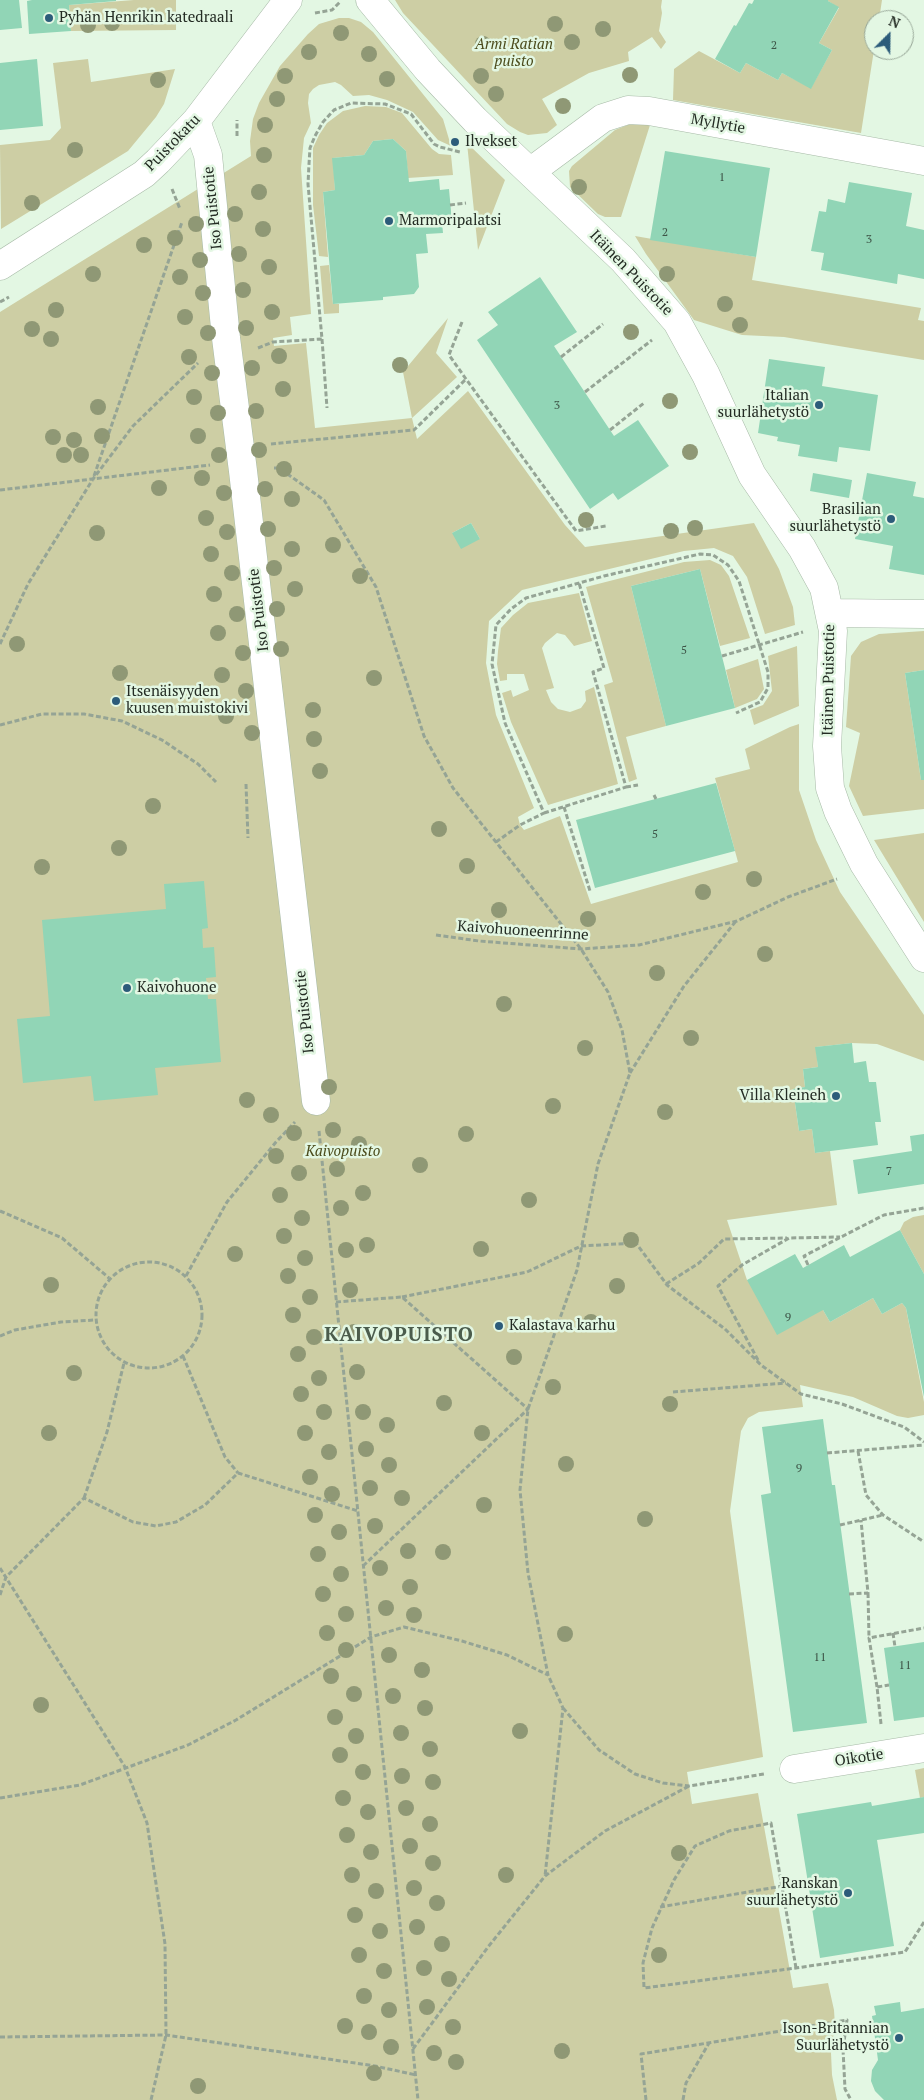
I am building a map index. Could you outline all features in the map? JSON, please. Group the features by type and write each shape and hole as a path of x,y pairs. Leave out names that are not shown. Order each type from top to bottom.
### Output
{"street":[{"name":"Puistokatu","path":"0,266 144,174 178,142 196,121 288,0"},
{"name":"Itäinen Puistotie","path":"370,0 428,70 468,113 623,260 677,322 706,375 752,475 802,548 824,588 830,613 832,639 827,746 830,788 838,811 864,864 924,958"},
{"name":"Myllytie","path":"530,172 603,118 628,110 649,111 924,161"},
{"name":"Iso Puistotie","path":"196,121 208,154 226,338 244,471 316,1101"},
{"path":"830,613 924,614"},
{"name":"Oikotie","path":"794,1769 924,1748"}],"path":[{"path":"328,408 308,184 310,148 323,122 334,110 351,103 385,104 411,114 434,144 460,152"},
{"path":"450,205 466,203"},
{"path":"93,479 184,217"},
{"path":"462,322 449,355 576,531 606,526"},
{"path":"561,357 603,324"},
{"path":"0,644 28,584 93,479 133,426 226,338"},
{"path":"257,348 273,342 322,339"},
{"path":"585,392 638,350"},
{"path":"268,445 414,430 466,379"},
{"path":"610,430 644,403"},
{"path":"0,490 211,465"},
{"path":"279,468 324,500 376,587 424,736 453,788 581,948 608,992 622,1030 630,1074"},
{"path":"544,813 505,723 492,664 496,625 511,609 526,598 579,583 700,554 714,555 728,564 738,581 768,672 768,688 760,702 736,713"},
{"path":"579,583 604,668 593,672 626,787"},
{"path":"722,656 805,632"},
{"path":"0,725 42,714 84,714 122,721 162,740 198,764 216,782"},
{"path":"496,842 520,825 544,813 626,787 638,785"},
{"path":"654,794 656,799"},
{"path":"564,807 590,891"},
{"name":"Kaivohuoneenrinne","path":"436,935 479,941 581,948 639,945 736,920 788,897 841,877 864,864"},
{"path":"736,920 684,986 630,1074 598,1164 577,1270 528,1409 520,1490 528,1573 548,1675 563,1708 600,1750 635,1774 663,1784 689,1786 794,1769"},
{"path":"186,1276 227,1202 276,1142 316,1101"},
{"path":"316,1101 418,2100"},
{"path":"808,1265 804,1256 884,1215 924,1208"},
{"path":"0,1211 62,1238 109,1278"},
{"path":"666,1284 699,1263 724,1239 840,1237"},
{"path":"761,1365 718,1286 742,1265 789,1238"},
{"path":"336,1302 402,1297 527,1272 582,1246 636,1243 666,1284 725,1329 761,1365 801,1394 842,1404 904,1427 924,1443"},
{"path":"138,1262 155,1262 172,1266 186,1276 197,1290 202,1308 202,1326 195,1343 183,1356 170,1364 155,1368 139,1368 124,1362 110,1352 100,1337 95,1320 96,1305 100,1291 109,1278 122,1268 138,1262"},
{"path":"402,1297 528,1409"},
{"path":"0,1336 15,1330 61,1322 95,1320"},
{"path":"183,1356 225,1457 238,1473 358,1511"},
{"path":"0,1595 6,1578 84,1498 107,1432 124,1362"},
{"path":"673,1392 787,1384"},
{"path":"363,1566 528,1409"},
{"path":"828,1454 924,1443"},
{"path":"858,1451 866,1495 883,1515 924,1542"},
{"path":"84,1498 134,1522 156,1526 176,1522 205,1505 238,1473"},
{"path":"840,1525 883,1515"},
{"path":"861,1520 868,1593 869,1638 881,1726 872,1727"},
{"path":"0,1568 125,1767 147,1823 165,1944 166,2035 151,2100"},
{"path":"850,1594 868,1593"},
{"path":"0,1798 80,1785 188,1744 236,1720 370,1637 404,1627 462,1641 507,1655 548,1675"},
{"path":"869,1638 924,1628"},
{"path":"893,1634 895,1647"},
{"path":"877,1687 889,1684"},
{"path":"545,1876 563,1708"},
{"path":"413,2050 488,1947 545,1876 605,1831 689,1786"},
{"path":"796,1968 771,1823 729,1831 695,1846 674,1880 652,1928 644,1963 644,1988 796,1968 905,1952 924,1922"},
{"path":"660,1907 783,1886"},
{"path":"646,2100 641,2054 847,2020 843,2049 845,2089 851,2100"},
{"path":"0,2037 166,2035 375,2066 416,2074"},
{"path":"682,2100 686,2083 709,2042"}],"green space":[{"path":"134,0 176,0 176,30 71,31 69,5"},
{"name":"Armi Ratian puisto","path":"395,0 662,0 659,31 666,42 661,49 652,37 628,52 629,61 589,73 542,99 557,125 547,133 528,135 507,124 403,13"},
{"path":"882,0 880,10 864,10 864,60 872,60 861,133 673,100 674,69 699,51 740,73 746,63 778,80 782,73 811,88 832,50 819,43 839,8 828,1"},
{"name":"Kaivopuisto","path":"339,18 349,18 361,22 373,32 443,119 451,146 438,140 413,112 387,100 369,95 353,96 335,82 319,85 309,94 308,103 311,123 304,138 301,168 311,314 290,317 292,335 273,338 274,346 306,343 315,428 412,418 417,439 468,391 565,525 585,547 754,523 779,569 793,607 795,625 765,634 747,577 733,556 714,548 684,551 522,590 489,621 486,663 496,715 534,808 518,817 520,825 524,830 560,816 591,904 738,862 715,778 750,769 745,749 799,724 799,790 816,840 840,892 924,1015 924,1061 877,1044 852,1043 816,1047 818,1067 803,1069 805,1087 793,1089 799,1131 812,1129 815,1153 830,1151 837,1205 727,1220 747,1280 823,1310 830,1322 873,1298 882,1314 902,1303 906,1308 924,1402 924,1415 908,1418 897,1416 853,1397 800,1385 803,1407 759,1412 748,1418 741,1431 730,1511 763,1757 687,1772 692,1804 758,1793 793,1988 828,1983 834,2010 835,2026 831,2053 832,2075 837,2100 0,2100 0,312 251,156 250,141 253,119 259,103 280,66 319,24","holes":["471,523 480,539 452,533"]},
{"path":"88,59 91,82 175,69 164,104 156,117 128,151 1,229 0,145 50,140 61,128 53,63"},
{"path":"365,106 386,107 402,113 432,149 439,154 451,155 453,175 408,178 406,151 393,139 373,141 364,155 333,158 335,190 323,192 328,257 319,256 313,205 313,148 327,123 343,111"},
{"path":"635,122 650,125 621,217 605,217 598,214 570,187 569,171 572,166 615,130"},
{"path":"467,143 505,180 478,250"},
{"path":"635,236 756,257 752,280 921,308 918,320 924,321 924,360 784,337 742,335 694,320"},
{"path":"329,265 333,304 339,304 339,313 324,314 320,266"},
{"path":"448,318 436,353 457,377 412,418 403,372"},
{"path":"710,560 721,565 729,576 750,638 720,646 700,569 631,586 666,726 626,737 637,779 629,782 604,685 613,682 586,587 684,562"},
{"path":"579,593 592,641 574,646 565,635 557,633 545,643 542,648 554,688 546,690 551,702 558,709 570,712 581,708 586,701 585,691 594,687 618,784 548,805 511,722 502,693 511,690 513,697 529,690 524,674 507,674 507,680 500,681 497,664 501,628 528,603"},
{"path":"924,631 924,670 905,673 921,780 924,780 924,809 863,816 849,786 860,733 846,727 851,656 861,642 879,634"},
{"path":"797,646 799,706 754,725 750,710 763,705 772,691 768,656"},
{"path":"758,659 764,689 757,699 735,708 726,670"},
{"path":"924,833 924,922 874,840"},
{"path":"924,1215 924,1274 900,1230 904,1222 913,1217"},
{"path":"924,1768 924,1797 920,1798 915,1770"}],"building":[{"path":"0,0 19,0 22,28 0,30"},
{"path":"754,0 828,0 839,7 819,43 832,50 811,89 782,73 778,80 746,63 740,73 715,59 734,25 736,26 749,3 752,4"},
{"name":"Pyhän Henrikin katedraali","path":"27,1 116,1 69,5 71,31 29,34"},
{"path":"37,59 43,126 0,130 0,63"},
{"name":"Marmoripalatsi","path":"393,139 406,151 409,182 439,179 440,190 449,189 452,222 442,223 443,233 426,234 428,253 416,254 419,287 414,294 383,297 383,300 333,304 323,192 335,190 332,158 364,155 373,141"},
{"path":"665,151 770,168 756,257 650,240"},
{"path":"849,182 912,193 906,226 924,230 924,279 898,274 897,284 821,270 824,253 811,251 819,211 826,212 828,199 845,203"},
{"path":"540,277 577,332 554,346 614,436 638,420 669,466 618,500 613,493 590,509 477,340 498,325 488,312"},
{"name":"Italian suurlähetystö","path":"769,359 825,367 822,386 878,395 870,451 839,447 837,462 798,456 800,445 777,441 778,437 758,433"},
{"path":"813,473 852,480 849,498 810,491"},
{"name":"Brasilian suurlähetystö","path":"867,473 916,482 913,496 924,498 924,575 889,569 893,546 855,539"},
{"path":"471,523 480,539 461,549 452,533"},
{"path":"700,569 735,708 666,726 631,586"},
{"path":"924,670 924,780 921,780 905,673"},
{"path":"716,783 735,851 595,888 576,820"},
{"name":"Kaivohuone","path":"204,881 208,928 202,929 203,948 214,947 216,977 206,978 208,999 216,999 221,1062 155,1068 158,1095 94,1101 91,1076 23,1083 17,1019 50,1016 42,920 166,909 164,884"},
{"name":"Villa Kleineh","path":"852,1043 854,1063 866,1061 869,1082 876,1082 881,1122 875,1122 878,1145 815,1153 812,1129 799,1131 793,1089 805,1087 803,1069 818,1067 815,1047"},
{"path":"924,1134 924,1184 858,1194 853,1160 912,1151 910,1136"},
{"path":"900,1230 924,1274 924,1397 906,1308 902,1303 882,1314 873,1298 830,1322 823,1310 777,1335 747,1280 795,1254 803,1268 844,1245 850,1257"},
{"path":"823,1419 832,1485 835,1485 867,1723 793,1732 761,1495 771,1493 762,1427"},
{"path":"924,1642 924,1717 894,1721 884,1648"},
{"name":"Ranskan suurlähetystö","path":"924,1797 924,1833 877,1840 894,1946 820,1958 797,1814 871,1802 872,1806"},
{"name":"Ison-Britannian Suurlähetystö","path":"900,2002 901,2012 924,2008 924,2100 884,2100 875,2091 871,2081 872,2070 878,2060 872,2016 876,2015 874,2006"}],"place":[{"name":"Pyhän Henrikin katedraali","path":"49,18"},
{"name":"Ilvekset","path":"455,142"},
{"name":"Marmoripalatsi","path":"389,221"},
{"name":"Italian suurlähetystö","path":"819,405"},
{"name":"Brasilian suurlähetystö","path":"891,519"},
{"name":"Itsenäisyyden kuusen muistokivi","path":"116,701"},
{"name":"Kaivohuone","path":"127,988"},
{"name":"Villa Kleineh","path":"836,1096"},
{"name":"Kalastava karhu","path":"499,1326"},
{"name":"Ranskan suurlähetystö","path":"848,1893"},
{"name":"Ison-Britannian Suurlähetystö","path":"899,2038"}],"district":[{"name":"KAIVOPUISTO","path":"399,1335"}]}
